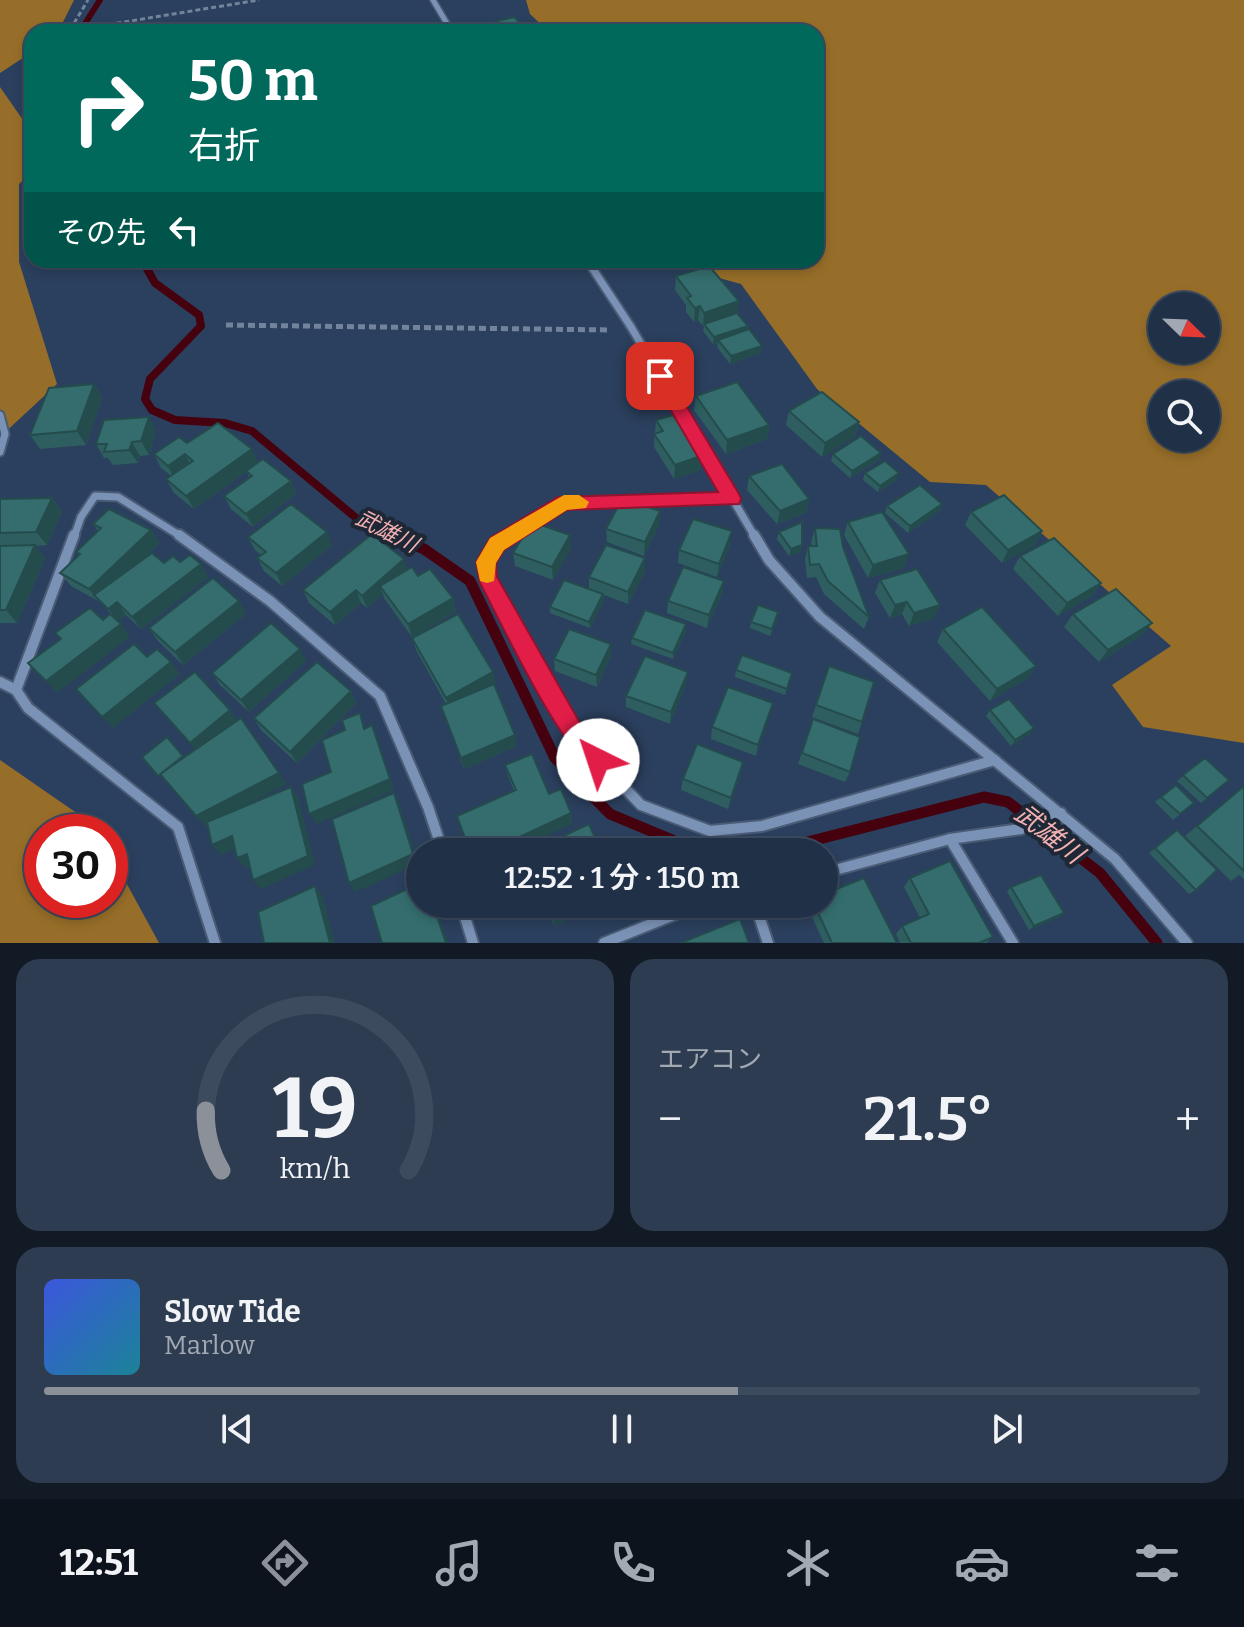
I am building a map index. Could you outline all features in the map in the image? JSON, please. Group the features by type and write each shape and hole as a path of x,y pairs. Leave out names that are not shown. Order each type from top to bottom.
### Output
{"street":[{"path":"433,0 447,24"},
{"path":"592,268 631,327 769,560 820,617 1115,859 1187,943"},
{"path":"0,415 5,434 0,452"},
{"path":"16,690 81,517 95,496 118,497 174,531 270,601 380,696 438,838"},
{"path":"732,499 564,503 497,544 486,562 487,578 576,737 641,805 710,831 762,826 995,760"},
{"path":"0,682 16,690 28,708 178,827 215,943"},
{"path":"838,869 950,839 1021,829 1061,813"},
{"path":"950,839 1013,943"},
{"path":"465,918 473,943"},
{"path":"604,943 666,918"},
{"path":"760,918 768,943"}],"path":[{"path":"73,24 88,0"},
{"path":"109,24 259,0"},
{"path":"226,325 600,331 631,327"}],"shaded area":[{"path":"0,0 74,0 62,24 24,24 24,57 0,73"},
{"path":"526,0 1244,0 1244,743 1143,727 1112,685 1171,646 986,485 930,482 817,389 741,284 701,273 695,268 824,268 824,24 541,24 530,14"},
{"path":"0,87 24,122 24,179 19,184 19,262 57,384 0,437"},
{"path":"0,760 78,814 24,814 24,918 128,918 128,886 159,943 0,943"}],"building":[{"path":"514,17 521,24 485,24"},
{"path":"711,268 739,301 704,313 700,306 695,308 687,298 691,296 676,276"},
{"path":"737,313 748,326 714,337 704,324"},
{"path":"749,329 762,346 731,356 718,340"},
{"path":"737,382 769,425 727,440 696,396"},
{"path":"94,384 77,431 30,435 49,388"},
{"path":"822,392 859,422 825,443 789,411"},
{"path":"673,415 701,456 675,465 654,434 663,431 656,420"},
{"path":"149,417 141,441 132,442 129,450 104,452 107,444 96,444 104,420"},
{"path":"218,423 252,449 186,496 166,479 193,461 185,454 168,466 154,454 179,437 187,443"},
{"path":"861,436 881,453 852,471 833,454"},
{"path":"263,459 291,481 246,514 224,496 252,476 246,471"},
{"path":"885,461 899,473 880,486 865,473"},
{"path":"782,464 809,499 780,511 749,476"},
{"path":"920,485 942,504 910,526 887,506"},
{"path":"1004,495 1042,531 1008,550 971,512"},
{"path":"52,498 36,532 0,533 0,499"},
{"path":"622,499 660,511 645,542 606,529"},
{"path":"291,504 327,532 276,573 257,558 266,552 248,537"},
{"path":"109,509 151,530 89,589 60,573 101,528 93,524"},
{"path":"882,512 909,554 873,565 848,522"},
{"path":"693,519 732,531 719,564 679,550"},
{"path":"532,522 570,535 552,567 513,553"},
{"path":"802,522 802,545 791,549 779,532"},
{"path":"815,528 840,529 843,547 869,617 828,581 819,564 810,565 808,546 817,546"},
{"path":"372,534 404,559 362,596 356,590 330,612 303,590"},
{"path":"1054,538 1101,583 1067,603 1020,556"},
{"path":"35,545 6,610 0,610 0,546"},
{"path":"606,545 645,558 628,592 589,577"},
{"path":"152,553 164,563 173,556 180,562 190,555 201,564 132,617 117,602 108,609 94,595"},
{"path":"412,567 418,576 430,569 453,598 408,624 380,586"},
{"path":"683,567 724,581 709,615 668,601"},
{"path":"917,569 940,605 914,613 907,602 895,605 880,580"},
{"path":"213,578 239,601 175,652 149,628"},
{"path":"564,580 603,594 589,622 550,607"},
{"path":"1116,589 1152,623 1108,650 1073,614"},
{"path":"758,605 778,612 772,629 751,622"},
{"path":"982,607 1036,666 997,689 943,629"},
{"path":"90,608 103,620 110,614 121,624 46,681 28,663 61,639 55,633"},
{"path":"645,610 686,624 673,653 632,638"},
{"path":"458,614 493,672 446,698 412,638"},
{"path":"271,623 300,649 241,700 212,673"},
{"path":"569,629 611,644 596,675 554,659"},
{"path":"134,644 147,657 157,649 171,662 102,717 76,689"},
{"path":"742,655 792,673 787,689 736,670"},
{"path":"645,656 688,672 671,712 626,696"},
{"path":"317,662 351,691 290,752 254,718"},
{"path":"829,666 874,682 862,722 816,705"},
{"path":"195,672 230,710 190,743 154,703"},
{"path":"494,684 515,735 461,758 441,706"},
{"path":"728,687 773,703 758,745 712,727"},
{"path":"1009,699 1034,728 1015,740 990,710"},
{"path":"360,713 364,729 372,725 390,779 309,814 302,784 331,772 322,740 345,730 342,720"},
{"path":"241,718 279,773 196,816 160,774"},
{"path":"813,719 860,737 850,772 802,753"},
{"path":"167,737 183,756 158,776 142,757"},
{"path":"697,744 743,762 731,798 683,779"},
{"path":"532,754 549,794 561,789 571,813 517,838 465,838 457,816 516,790 505,765"},
{"path":"1205,758 1229,780 1207,798 1183,775"},
{"path":"1176,785 1194,803 1180,814 1161,797"},
{"path":"1244,786 1244,871 1197,826"},
{"path":"291,787 308,856 253,880 247,854 237,858 232,836 212,845 207,822"},
{"path":"394,793 408,838 406,857 349,883 332,819"},
{"path":"589,824 595,838 559,838"},
{"path":"1177,830 1217,870 1196,890 1155,848"},
{"path":"950,861 993,937 979,943 911,943 902,926 929,914 910,878"},
{"path":"1041,875 1064,913 1034,926 1011,887"},
{"path":"864,878 897,943 832,943 820,918 838,918 838,888"},
{"path":"315,886 330,943 264,943 258,912"},
{"path":"406,890 406,918 438,918 446,943 382,943 371,906"},
{"path":"740,919 749,943 683,942"}],"waterway":[{"name":"武雄川","path":"86,24 100,0"},
{"name":"武雄川","path":"147,268 155,283 199,315 201,326 150,379 145,399 152,410 175,420 225,423 252,431 361,522 395,537"},
{"name":"武雄川","path":"390,535 424,549 470,581 555,758 610,814 667,838"},
{"name":"武雄川","path":"823,838 984,797 1008,802 1100,873 1157,943"}],"slow traffic":[{"path":"487,575 486,562 497,544 564,503 579,502"}],"route":[{"path":"598,760 576,737 487,578 486,562 497,544 564,503 732,499 660,376"}]}
